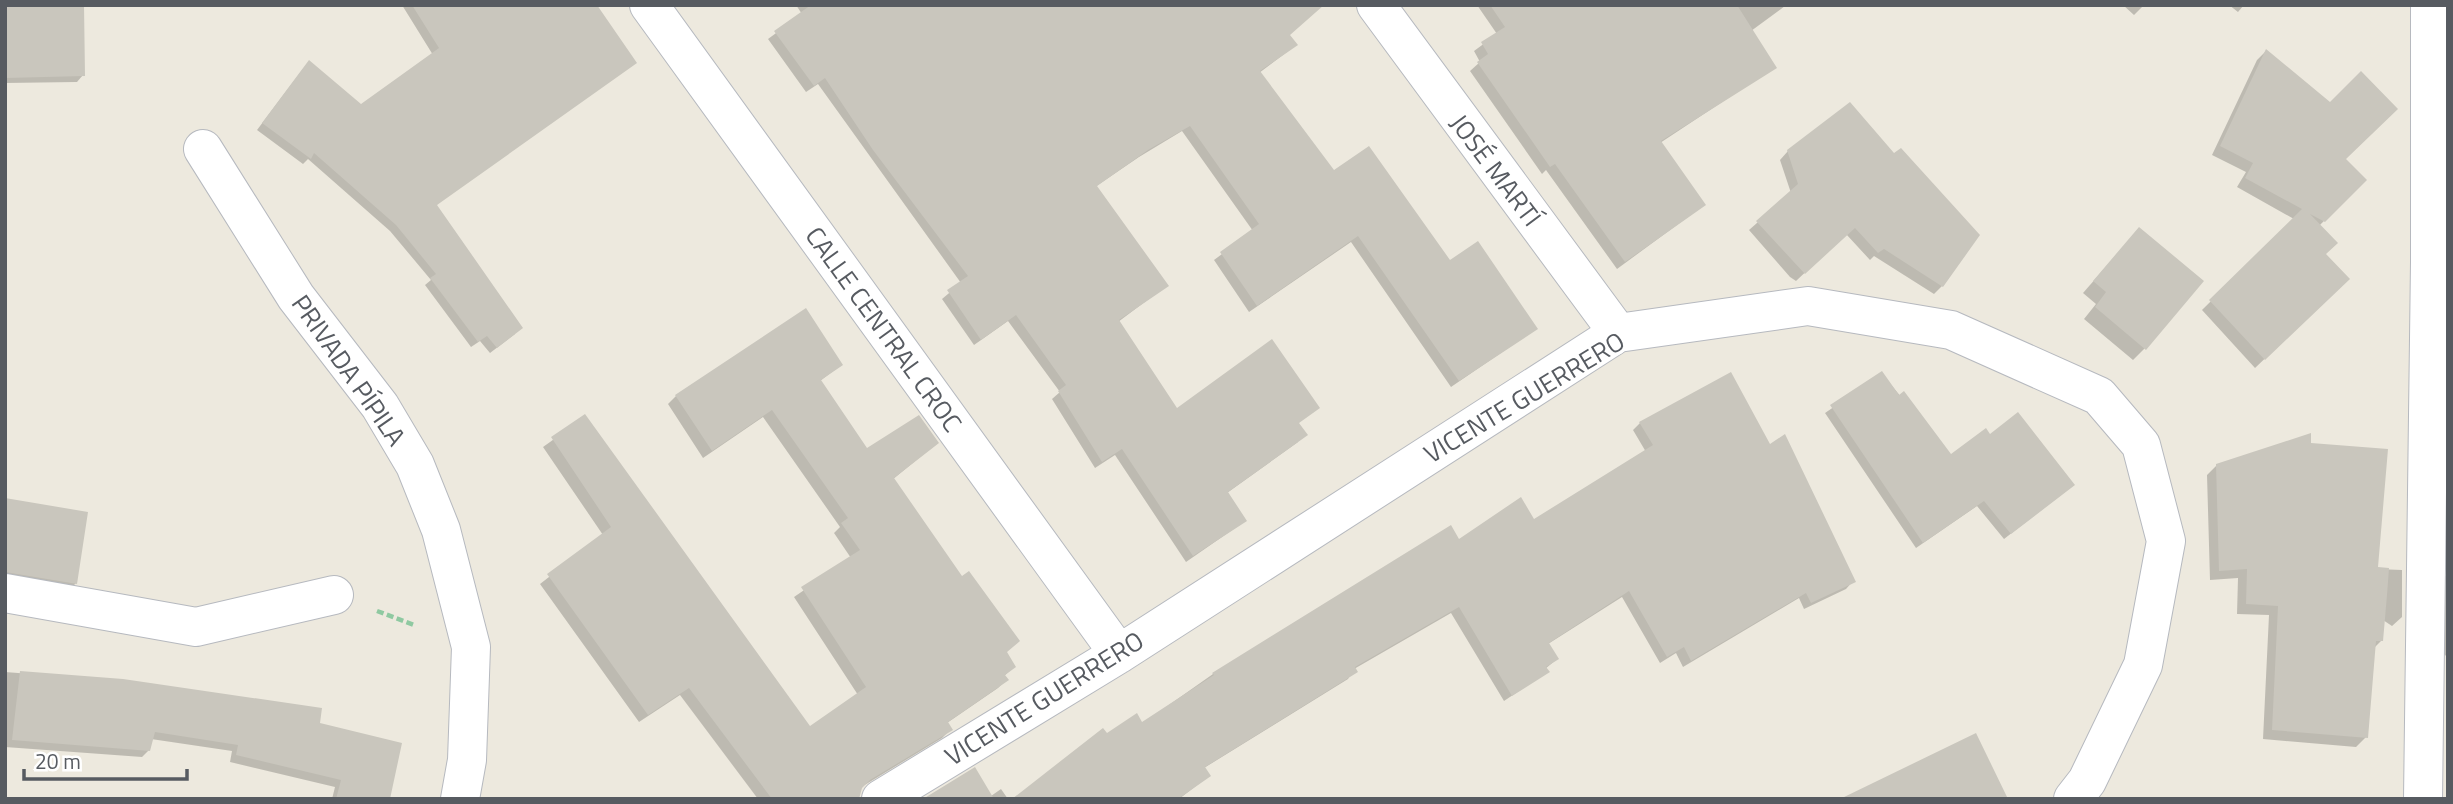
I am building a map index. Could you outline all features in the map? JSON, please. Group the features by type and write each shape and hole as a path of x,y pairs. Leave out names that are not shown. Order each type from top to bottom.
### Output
{"street":[{"name":"CALLE CENTRAL CROC","path":"649,5 1119,654"},
{"name":"JOSÉ MARTÍ","path":"1376,5 1618,333"},
{"path":"2423,799 2430,262 2430,5"},
{"name":"PRIVADA PÍPILA","path":"203,149 296,297 380,406 415,465 441,530 471,647 467,760 460,799"},
{"name":"VICENTE GUERRERO","path":"881,799 1119,654 1618,333 1808,306 1951,330 2099,396 2141,445 2166,541 2143,665 2087,781 2073,799"},
{"path":"5,593 196,627 334,595"},
{"path":"2428,799 2448,792"}],"path":[{"path":"334,595 471,647"}],"building":[{"path":"5,5 84,5 85,76 5,78"},
{"path":"412,5 597,5 637,63 437,205 523,328 497,348 487,336 478,342 430,278 436,274 396,225 314,153 311,159 262,123 309,60 361,104 439,48"},
{"path":"811,5 1324,5 1290,35 1298,45 1260,71 1334,170 1369,146 1450,260 1478,241 1538,329 1459,381 1358,236 1257,306 1220,252 1259,224 1190,126 1148,150 1097,186 1169,286 1119,320 1177,408 1272,339 1320,408 1299,423 1308,435 1228,492 1247,521 1193,556 1122,449 1102,462 1058,391 1066,385 1016,315 981,340 947,290 968,276 873,150 825,78 814,86 774,31"},
{"path":"1490,5 1737,5 1777,68 1661,141 1706,205 1625,262 1555,164 1550,167 1477,62 1488,54 1481,42 1505,27"},
{"path":"2266,49 2330,102 2361,71 2398,109 2346,159 2367,180 2325,222 2310,214 2338,243 2326,254 2350,279 2265,360 2209,300 2302,209 2245,178 2253,163 2220,146"},
{"path":"1850,102 1894,153 1901,148 1980,235 1943,287 1884,249 1878,253 1855,228 1805,274 1756,221 1798,184 1787,150"},
{"path":"2139,227 2204,281 2146,350 2095,307 2106,292 2093,281"},
{"path":"806,308 843,365 821,380 867,448 919,415 939,443 894,478 962,576 969,571 1020,641 1007,652 1016,667 1005,675 1009,680 948,722 953,730 870,780 862,788 859,799 772,799 689,688 648,715 547,574 611,527 551,437 585,414 810,726 866,687 801,587 860,550 841,523 848,518 772,410 712,451 675,395"},
{"path":"1882,371 1899,395 1904,391 1951,454 1986,428 1990,434 2018,412 2075,485 2011,534 1984,501 1923,543 1830,405"},
{"path":"1731,372 1770,444 1785,434 1856,582 1811,603 1806,593 1691,661 1684,647 1667,657 1629,591 1549,643 1559,659 1546,667 1550,672 1512,696 1459,607 1355,667 1358,672 1205,767 1211,776 1178,799 1012,799 1103,728 1107,733 1137,713 1142,722 1214,675 1212,673 1451,525 1459,539 1521,497 1534,519 1653,445 1639,422"},
{"path":"2311,433 2311,443 2388,449 2378,567 2389,568 2383,641 2376,641 2368,738 2272,730 2278,606 2246,604 2247,569 2219,571 2216,464"},
{"path":"5,498 88,512 77,584 5,572"},
{"path":"20,671 123,679 322,708 320,723 402,743 390,799 336,799 341,780 236,755 238,745 155,732 150,751 12,740"},
{"path":"1976,733 2008,799 1840,799"},
{"path":"975,767 994,799 923,799"}]}
